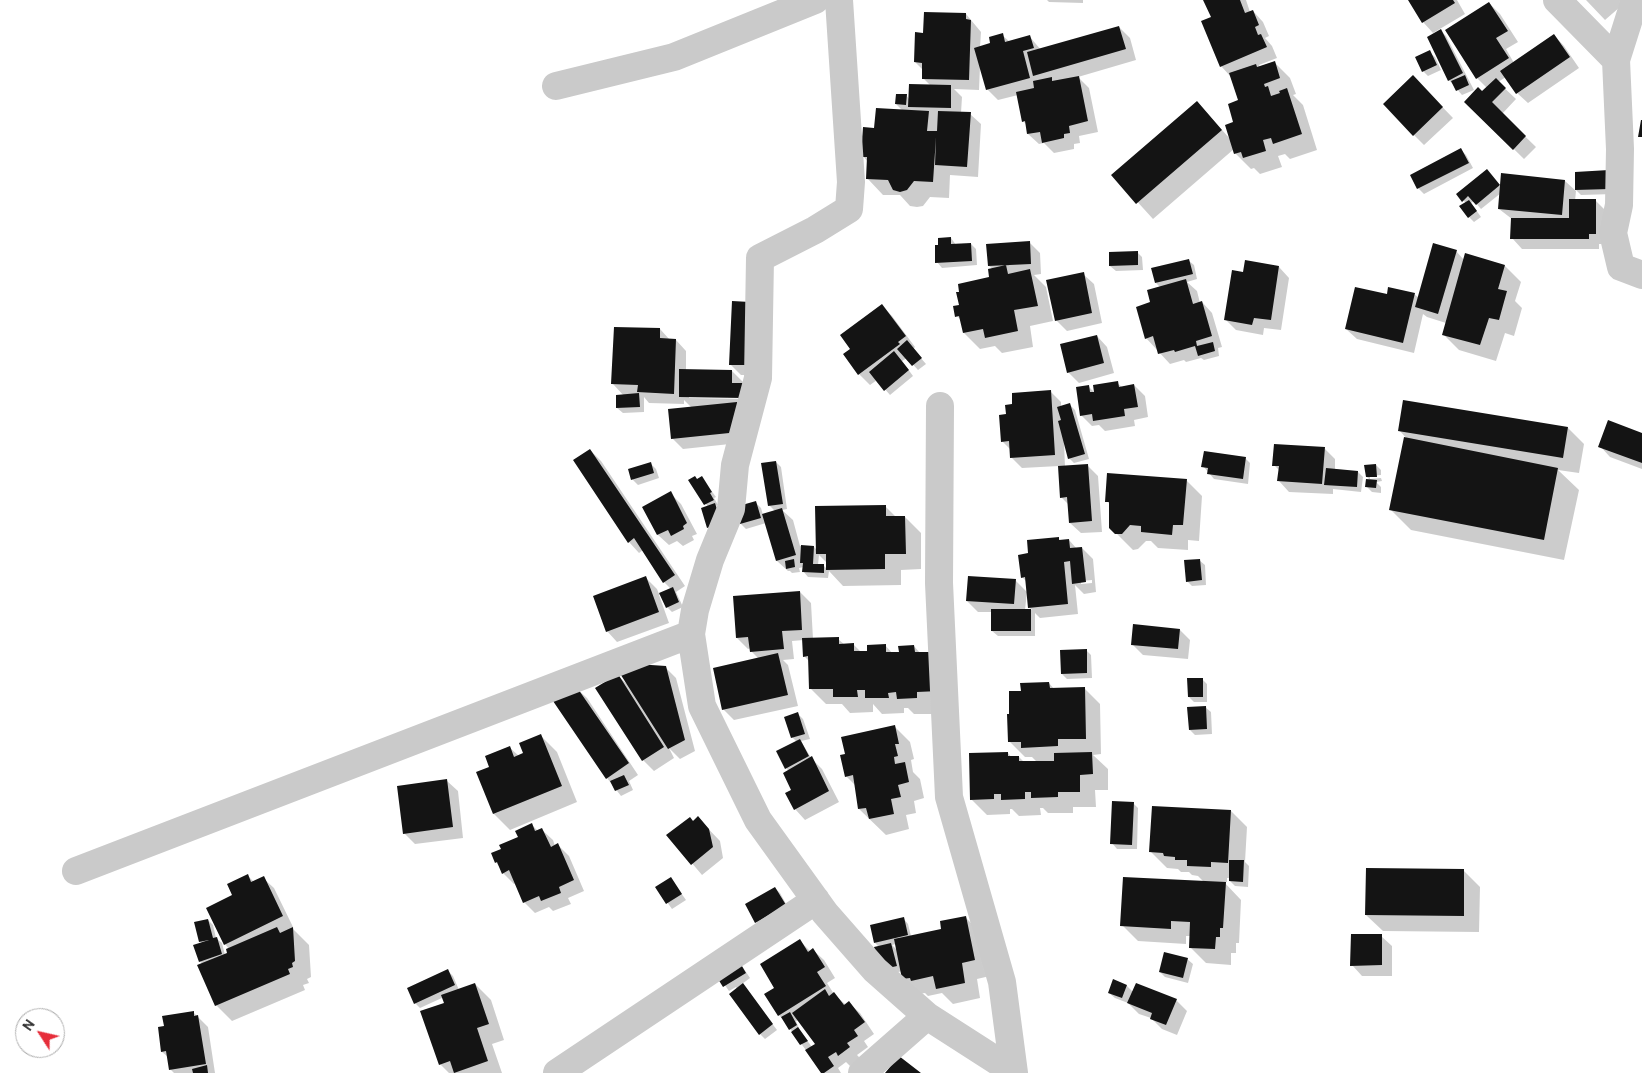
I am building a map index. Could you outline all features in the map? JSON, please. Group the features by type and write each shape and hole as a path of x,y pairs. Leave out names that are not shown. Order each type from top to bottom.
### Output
{"street":[{"path":"556,86 674,57 815,0"},
{"path":"839,0 851,182 850,209 815,230 760,258 758,378 735,465 731,509 710,560 695,610 691,634 702,706 758,820 825,913 875,970 927,1016 1013,1073"},
{"path":"1557,0 1616,60"},
{"path":"1635,0 1616,60 1620,196 1613,232 1621,268 1642,275"},
{"path":"940,406 939,583 949,797 1002,982 1013,1073"},
{"path":"76,871 691,634"},
{"path":"557,1073 816,900"},
{"path":"862,1073 927,1016"}],"building":[{"path":"1203,0 1240,0 1245,13 1253,10 1259,25 1255,27 1258,35 1261,34 1267,47 1220,67 1201,21 1211,17"},
{"path":"1408,0 1453,0 1455,3 1422,23"},
{"path":"1489,2 1508,31 1496,38 1509,58 1476,79 1445,30"},
{"path":"924,12 966,13 966,19 971,20 969,80 922,79 922,63 914,62 915,32 923,33"},
{"path":"1119,26 1126,49 1033,76 1027,52"},
{"path":"1441,29 1463,73 1448,81 1427,37"},
{"path":"1003,33 1005,42 1030,35 1034,48 1023,51 1030,78 986,90 974,48 990,43 989,37"},
{"path":"1554,34 1570,57 1516,94 1500,71"},
{"path":"1430,50 1437,65 1422,72 1415,57"},
{"path":"1275,61 1280,78 1264,84 1265,87 1268,86 1271,96 1287,88 1302,134 1273,144 1271,138 1263,140 1266,151 1243,158 1241,152 1234,154 1225,125 1233,122 1228,104 1238,100 1229,73 1256,64 1257,67"},
{"path":"1413,75 1443,107 1413,136 1383,104"},
{"path":"1465,75 1469,85 1456,91 1451,81"},
{"path":"1079,76 1088,121 1069,126 1070,133 1064,134 1064,138 1042,143 1040,132 1027,134 1025,121 1022,122 1016,92 1034,88 1033,81 1052,77 1052,81"},
{"path":"1496,78 1506,88 1492,102 1526,136 1513,150 1464,102 1478,87 1482,91"},
{"path":"909,84 951,85 951,108 908,107"},
{"path":"896,94 907,94 906,105 895,104"},
{"path":"1197,101 1222,130 1136,204 1111,175"},
{"path":"876,108 929,111 927,131 937,131 938,111 971,112 967,167 935,165 936,137 933,182 914,181 907,190 900,192 893,190 888,180 866,179 867,157 861,157 863,127 874,128"},
{"path":"1641,120 1642,137 1638,137"},
{"path":"1461,148 1469,163 1417,189 1410,175"},
{"path":"1487,169 1500,185 1476,205 1468,196 1462,202 1456,194"},
{"path":"1609,170 1610,189 1575,190 1575,172"},
{"path":"1501,173 1565,180 1562,215 1498,209"},
{"path":"1569,199 1596,199 1596,234 1589,234 1589,239 1510,239 1511,218 1569,218"},
{"path":"1469,200 1477,211 1468,218 1459,206"},
{"path":"951,237 951,244 971,243 972,261 935,263 935,245 938,245 938,238"},
{"path":"1030,241 1031,264 988,266 986,244"},
{"path":"1433,243 1457,250 1438,314 1415,307"},
{"path":"1138,251 1138,265 1109,266 1109,252"},
{"path":"1465,253 1505,265 1498,289 1507,291 1499,320 1489,318 1480,345 1442,335"},
{"path":"1189,259 1193,274 1155,283 1151,268"},
{"path":"1245,260 1279,266 1271,320 1254,318 1252,325 1224,320 1232,270 1243,272"},
{"path":"1006,265 1008,274 1030,269 1038,306 1014,310 1018,331 985,338 983,329 963,333 959,316 955,317 953,306 959,305 956,292 959,292 958,284 989,277 988,269"},
{"path":"1084,272 1092,313 1055,321 1046,280"},
{"path":"1186,279 1193,304 1202,301 1212,336 1196,341 1197,346 1213,342 1215,351 1198,356 1195,346 1175,352 1174,350 1158,354 1153,336 1145,339 1136,307 1150,302 1147,290"},
{"path":"1355,287 1387,294 1388,287 1415,293 1403,343 1345,329"},
{"path":"732,301 750,302 746,365 729,365"},
{"path":"882,304 906,336 898,342 900,344 858,375 843,354 850,349 840,335"},
{"path":"614,327 660,328 660,338 676,339 674,394 637,392 638,385 611,384"},
{"path":"1097,335 1104,363 1067,373 1060,344"},
{"path":"907,340 922,358 912,366 897,349"},
{"path":"894,351 909,370 884,391 869,372"},
{"path":"679,369 732,370 732,383 744,383 743,398 679,397"},
{"path":"1118,381 1119,387 1134,384 1138,407 1124,409 1125,416 1093,421 1092,414 1080,416 1076,387 1089,385 1090,392 1094,392 1093,385"},
{"path":"1051,390 1055,455 1010,458 1009,441 1001,442 999,415 1006,414 1005,405 1012,404 1012,393"},
{"path":"639,393 640,407 616,408 616,395"},
{"path":"1403,400 1568,427 1563,458 1398,431"},
{"path":"737,402 739,432 671,439 668,409"},
{"path":"1070,403 1085,454 1068,459 1058,421 1061,420 1057,407"},
{"path":"1608,420 1642,433 1642,463 1598,447"},
{"path":"1404,437 1558,468 1544,540 1389,510"},
{"path":"1274,444 1325,447 1322,484 1277,481 1279,466 1272,466"},
{"path":"590,449 675,575 663,583 634,538 628,543 573,460"},
{"path":"1204,451 1246,457 1243,479 1207,474 1208,468 1201,467"},
{"path":"776,461 783,504 768,506 761,463"},
{"path":"651,462 654,473 631,480 628,469"},
{"path":"1088,464 1092,521 1069,523 1067,497 1060,498 1058,466"},
{"path":"1376,464 1377,477 1366,477 1364,465"},
{"path":"1326,468 1358,471 1357,487 1324,485"},
{"path":"1107,473 1187,479 1183,525 1173,525 1172,535 1141,532 1141,526 1130,525 1122,534 1115,534 1109,528 1109,502 1105,502"},
{"path":"695,476 697,479 702,476 712,492 710,493 714,500 704,505 688,480"},
{"path":"1366,479 1377,480 1376,488 1365,487"},
{"path":"671,491 687,523 683,526 684,529 671,536 668,530 657,535 642,507"},
{"path":"756,501 761,518 740,524 735,507"},
{"path":"715,503 719,516 714,526 707,528 701,508"},
{"path":"886,505 886,516 905,516 906,554 885,554 885,569 826,570 826,554 816,554 815,506"},
{"path":"782,508 796,555 776,561 762,514"},
{"path":"1059,537 1059,540 1069,539 1070,548 1082,547 1086,582 1072,584 1070,561 1064,562 1068,604 1028,608 1025,577 1021,578 1018,555 1028,553 1027,540"},
{"path":"801,545 814,546 813,564 824,564 824,573 802,572 803,563 800,563"},
{"path":"794,559 795,567 786,569 785,561"},
{"path":"1200,559 1202,580 1186,582 1184,560"},
{"path":"646,576 659,612 606,632 593,596"},
{"path":"968,576 1016,579 1014,604 966,601"},
{"path":"673,587 679,602 666,608 659,593"},
{"path":"800,591 802,630 782,631 784,649 750,652 748,637 736,638 733,596"},
{"path":"991,609 1031,609 1031,631 991,631"},
{"path":"1133,624 1180,629 1178,649 1131,645"},
{"path":"839,637 839,644 854,643 854,651 867,651 867,645 886,644 886,652 899,652 898,646 914,645 915,652 934,652 939,691 917,692 917,698 897,699 896,692 888,693 889,698 865,698 865,690 857,690 858,697 833,697 833,689 809,689 808,656 803,657 802,638"},
{"path":"1087,649 1087,673 1061,674 1060,650"},
{"path":"778,653 788,695 722,710 713,668"},
{"path":"636,664 666,666 685,740 668,749 619,672"},
{"path":"618,674 664,747 642,761 595,688"},
{"path":"1187,678 1203,678 1203,697 1188,697"},
{"path":"1049,682 1050,688 1085,687 1086,739 1058,739 1058,746 1021,748 1021,742 1008,742 1007,714 1009,714 1009,691 1021,691 1020,683"},
{"path":"576,686 629,763 606,779 553,701"},
{"path":"1206,706 1207,729 1189,730 1187,707"},
{"path":"798,712 805,734 791,738 784,717"},
{"path":"895,725 899,744 895,744 898,756 894,757 895,764 905,762 909,782 898,785 901,797 891,799 894,814 869,819 866,808 858,809 853,775 845,777 840,755 845,754 841,737"},
{"path":"541,734 562,786 493,814 476,772 489,767 485,756 510,746 514,757 523,753 519,743"},
{"path":"800,739 809,756 785,769 776,751"},
{"path":"1008,752 1008,756 1019,756 1019,761 1054,761 1054,753 1092,752 1093,774 1080,775 1080,792 1058,792 1058,797 1031,798 1031,792 1025,792 1025,799 1001,800 1001,794 994,794 994,799 970,800 969,753"},
{"path":"812,756 829,791 794,810 785,793 791,790 783,773"},
{"path":"624,775 629,785 615,791 610,781"},
{"path":"447,779 453,827 403,834 397,786"},
{"path":"1112,801 1134,802 1132,845 1110,844"},
{"path":"1152,806 1231,810 1228,863 1211,862 1211,867 1187,866 1187,860 1175,860 1175,857 1164,856 1163,853 1149,852"},
{"path":"698,816 709,829 713,847 691,865 666,835 690,817 693,821"},
{"path":"532,823 535,831 542,828 551,847 558,843 574,880 559,887 561,893 541,901 539,896 523,903 509,870 502,874 491,853 501,849 499,845 518,837 515,831"},
{"path":"1229,860 1244,860 1243,882 1229,881"},
{"path":"1366,868 1464,869 1464,916 1365,915"},
{"path":"248,874 251,882 264,876 283,916 224,945 206,908 232,895 227,884"},
{"path":"671,877 682,894 666,904 655,887"},
{"path":"1123,877 1226,882 1223,928 1220,928 1220,937 1216,937 1215,949 1189,948 1190,922 1171,921 1171,929 1120,926"},
{"path":"775,887 786,905 755,923 745,904"},
{"path":"966,916 975,960 962,963 965,983 936,989 933,976 911,981 910,978 902,979 894,939 941,929 940,921"},
{"path":"904,917 908,935 874,943 870,925"},
{"path":"208,919 213,938 217,937 222,954 199,962 193,945 209,940 199,942 194,922"},
{"path":"277,927 280,933 293,927 295,961 292,963 293,967 288,969 290,974 215,1006 197,965 227,953 226,949"},
{"path":"1351,934 1382,934 1382,965 1350,966"},
{"path":"800,939 808,952 813,948 825,967 817,972 826,986 778,1016 764,994 774,988 760,964"},
{"path":"891,943 897,966 880,970 874,947"},
{"path":"1164,952 1188,958 1183,978 1159,972"},
{"path":"736,956 746,973 723,987 713,971"},
{"path":"448,969 455,985 414,1004 407,988"},
{"path":"1113,979 1127,985 1122,998 1108,993"},
{"path":"475,983 489,1024 477,1028 488,1061 454,1073 450,1061 439,1065 420,1011 444,1003 441,995"},
{"path":"743,983 773,1024 759,1035 729,994"},
{"path":"1136,983 1177,999 1166,1025 1150,1019 1152,1013 1127,1003"},
{"path":"825,989 829,996 834,992 844,1005 849,1001 865,1022 854,1030 858,1036 847,1043 850,1047 838,1056 836,1052 828,1057 834,1066 821,1073 805,1050 815,1044 792,1013"},
{"path":"194,1011 194,1016 198,1015 206,1064 169,1070 166,1051 161,1052 158,1027 164,1026 162,1016"},
{"path":"790,1012 797,1025 789,1030 781,1017"},
{"path":"798,1027 808,1041 800,1045 791,1032"},
{"path":"899,1056 921,1073 885,1073"},
{"path":"207,1065 208,1073 193,1073 192,1069"}]}
